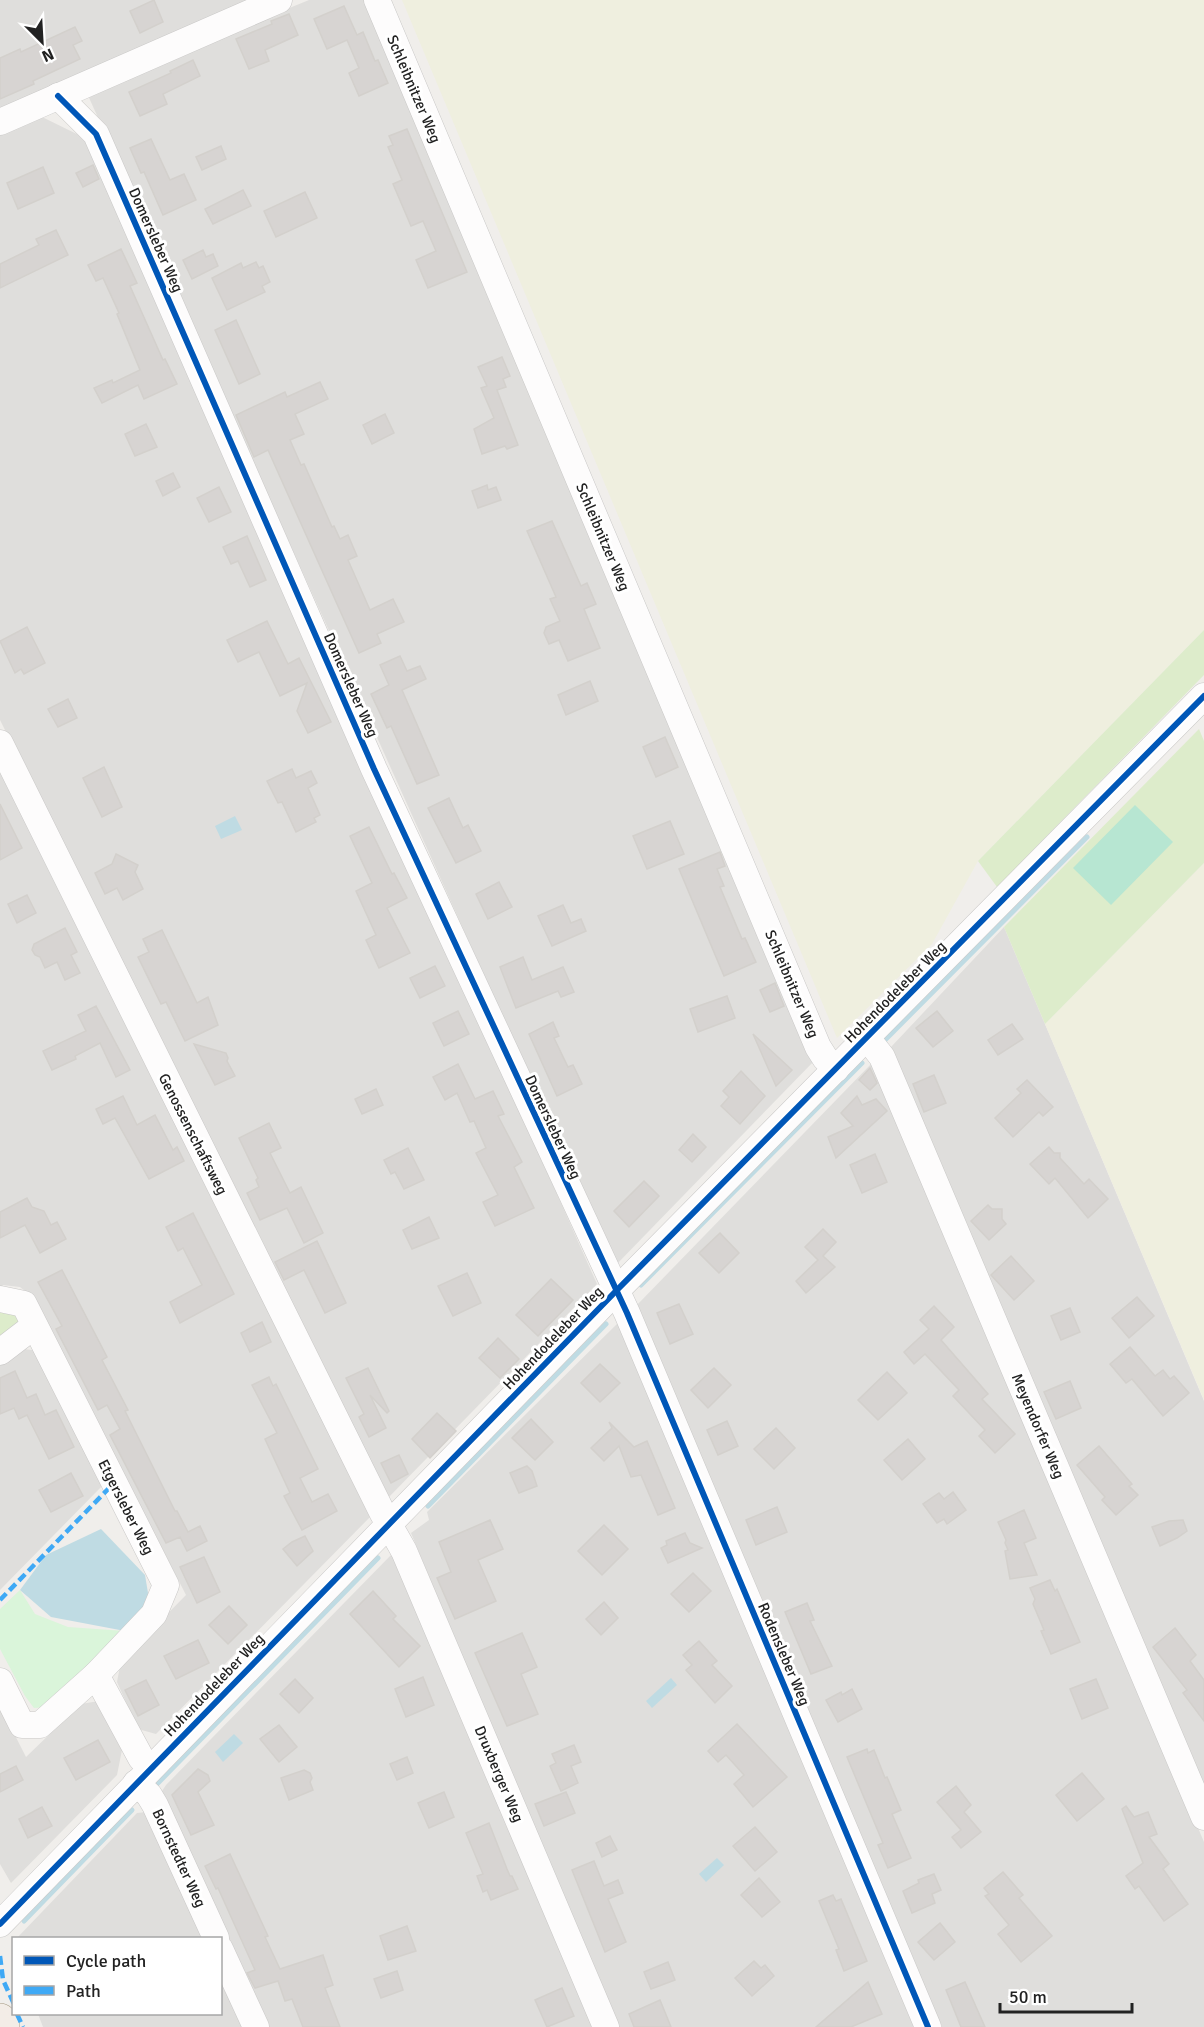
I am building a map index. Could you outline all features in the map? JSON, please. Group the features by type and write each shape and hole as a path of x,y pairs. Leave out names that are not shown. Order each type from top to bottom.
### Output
{"main road":[{"path":"0,2020 3,2027"}],"street":[{"path":"0,122 279,0"},
{"name":"Schleibnitzer Weg","path":"377,0 818,1047 836,1069"},
{"name":"Domersleber Weg","path":"58,96 96,134 374,769 616,1291"},
{"name":"Hohendodeleber Weg","path":"0,1924 388,1523 1204,696"},
{"name":"Genossenschaftsweg","path":"0,743 388,1523"},
{"name":"Meyendorfer Weg","path":"867,1038 882,1057 1204,1817"},
{"name":"Rodensleber Weg","path":"616,1291 928,2027"},
{"name":"Etgersleber Weg","path":"0,1299 24,1304 166,1585 154,1614 96,1675 40,1725 22,1725 0,1681"},
{"path":"0,1352 34,1326"},
{"name":"Druxberger Weg","path":"388,1523 404,1551 606,2027"},
{"path":"96,1675 141,1758 143,1776"},
{"name":"Bornstedter Weg","path":"143,1776 148,1795 155,1805 216,1937"},
{"path":"222,1953 256,2027"}],"shaded area":[{"path":"0,0 254,0 0,108"},
{"path":"309,0 371,0 815,1060 615,1266 86,91"},
{"path":"38,115 87,139 597,1284 388,1498 0,720 0,134"},
{"path":"0,767 373,1514 156,1734 138,1729 117,1682 121,1661 186,1595 35,1299 20,1287 3,1285 0,1288"},
{"path":"1004,927 1204,1401 1204,1793 891,1047"},
{"path":"873,1062 1204,1842 1204,2027 942,2027 637,1305"},
{"path":"620,1321 919,2027 617,2027 411,1533 429,1520 427,1512"},
{"path":"23,1349 32,1350 39,1355 102,1486 0,1590 0,1363"},
{"path":"392,1554 595,2027 269,2027 167,1805 162,1791 166,1785"},
{"path":"99,1701 122,1750 117,1775 11,1883 0,1864 0,1706 26,1757 81,1704"},
{"path":"147,1812 205,1937 18,1937 137,1813"},
{"path":"222,1973 246,2027 43,2027 38,2015 222,2015"}],"green space":[{"path":"402,0 1204,0 1204,630 978,861 932,944 837,1038"},
{"path":"1204,630 1204,675 997,887 978,861"},
{"path":"1199,729 1204,741 1204,863 1045,1024 1004,927"},
{"path":"1135,805 1173,842 1111,905 1073,868"},
{"path":"1204,863 1204,1400 1045,1024"},
{"path":"0,1310 23,1318 0,1342"},
{"path":"20,1590 35,1614 68,1627 125,1631 48,1707 34,1708 25,1696 0,1649 0,1609"}],"water":[{"path":"235,816 242,830 221,839 215,826"},
{"path":"101,1529 145,1575 149,1599 125,1631 51,1617 20,1590 46,1555"},
{"path":"671,1678 677,1685 652,1708 646,1701"},
{"path":"234,1734 243,1743 223,1762 215,1752"},
{"path":"717,1858 724,1865 706,1882 699,1874"}],"building":[{"path":"154,0 163,22 140,33 130,11"},
{"path":"344,6 357,35 363,32 375,61 378,60 388,83 359,96 349,73 359,68 347,40 327,49 314,19"},
{"path":"289,14 298,35 265,50 269,61 249,69 236,39"},
{"path":"75,27 82,41 73,45 80,59 0,99 0,58 20,49 21,52"},
{"path":"193,60 200,76 163,94 167,104 140,116 129,92"},
{"path":"407,129 467,272 428,288 416,260 436,251 423,221 411,226 393,184 402,180 388,147 393,145 389,136"},
{"path":"151,139 170,180 184,174 196,200 163,215 144,172 141,173 130,148"},
{"path":"221,146 226,159 202,170 196,157"},
{"path":"93,165 99,179 83,187 76,173"},
{"path":"43,167 54,193 18,209 7,183"},
{"path":"243,190 251,206 213,224 205,209"},
{"path":"305,192 317,218 276,237 264,211"},
{"path":"56,230 68,255 0,288 0,264 39,245 36,239"},
{"path":"121,249 137,283 130,286 163,360 165,359 177,384 144,399 138,385 102,403 94,388 112,380 113,383 140,370 103,278 96,281 88,265"},
{"path":"203,250 206,257 213,254 218,266 192,279 183,260"},
{"path":"256,262 259,268 263,266 270,282 262,286 265,292 227,310 212,278 241,263 243,268"},
{"path":"236,320 260,374 239,384 215,330"},
{"path":"502,357 510,376 503,379 506,387 497,390 518,445 507,449 505,446 482,454 474,429 494,418 481,388 487,386 478,367"},
{"path":"320,382 328,399 295,414 304,434 290,440 301,465 304,464 332,527 334,526 340,539 348,535 357,556 348,560 370,610 393,599 404,622 377,634 381,643 359,653 268,450 254,457 236,415 285,392 287,397"},
{"path":"385,414 394,433 372,444 363,425"},
{"path":"146,424 157,447 135,456 125,434"},
{"path":"173,473 180,487 163,496 156,481"},
{"path":"487,485 488,490 496,487 501,500 478,508 472,491"},
{"path":"219,487 231,512 209,522 197,498"},
{"path":"552,521 581,586 587,583 596,604 584,609 600,648 568,661 559,640 549,644 544,633 546,627 560,621 550,599 556,597 527,531"},
{"path":"247,536 266,580 250,587 238,561 231,564 223,547"},
{"path":"267,621 288,664 299,658 331,722 308,733 297,711 307,683 280,696 259,652 238,662 227,640"},
{"path":"27,627 45,663 24,674 21,669 15,673 0,641"},
{"path":"400,656 407,671 420,666 426,679 402,690 439,775 417,784 391,726 387,728 371,694 389,685 380,665"},
{"path":"590,681 598,701 566,715 558,695"},
{"path":"68,699 77,718 58,727 48,709"},
{"path":"665,737 678,767 656,777 643,747"},
{"path":"104,767 122,807 102,817 83,778"},
{"path":"292,769 296,778 311,771 317,783 308,788 320,815 314,818 316,822 296,832 282,802 278,803 267,781"},
{"path":"449,798 463,828 468,825 481,851 456,863 428,808"},
{"path":"0,804 22,848 0,860"},
{"path":"670,821 684,854 647,869 633,836"},
{"path":"369,827 392,874 394,873 407,898 387,908 410,953 379,968 366,940 376,935 356,891 372,883 350,836"},
{"path":"720,852 725,866 717,869 724,886 720,887 742,939 745,938 756,962 724,976 679,869"},
{"path":"116,854 138,865 135,872 143,889 123,900 117,888 105,894 95,873 112,864"},
{"path":"499,882 512,907 488,919 476,894"},
{"path":"27,895 36,913 17,923 8,904"},
{"path":"563,905 571,923 581,919 586,931 552,946 538,916"},
{"path":"65,928 77,952 71,955 80,973 65,980 57,962 45,968 40,957 32,950 34,944"},
{"path":"162,930 197,1003 208,997 218,1025 185,1041 166,1002 161,1004 138,957 149,952 143,939"},
{"path":"523,957 532,980 563,967 574,992 561,997 558,991 516,1008 500,967"},
{"path":"435,966 445,986 420,998 410,978"},
{"path":"775,983 784,1006 770,1012 760,990"},
{"path":"727,996 735,1018 698,1032 690,1009"},
{"path":"96,1006 130,1070 116,1077 100,1043 75,1056 76,1059 52,1070 43,1051 86,1031 78,1015"},
{"path":"458,1011 469,1034 444,1046 433,1023"},
{"path":"937,1011 953,1031 933,1047 916,1028"},
{"path":"553,1022 559,1036 554,1038 568,1067 573,1065 582,1084 557,1096 529,1034"},
{"path":"1012,1024 1023,1039 998,1055 988,1040"},
{"path":"753,1034 792,1070 776,1086"},
{"path":"194,1044 226,1053 227,1061 235,1076 215,1085"},
{"path":"458,1064 475,1099 493,1091 504,1114 498,1116 522,1162 514,1167 534,1208 495,1226 483,1202 498,1195 476,1153 486,1148 474,1121 470,1122 457,1093 445,1100 433,1077"},
{"path":"870,1068 877,1083 870,1090 859,1080"},
{"path":"741,1071 765,1096 740,1124 721,1106 729,1097 723,1091"},
{"path":"934,1075 946,1103 924,1112 913,1084"},
{"path":"1027,1080 1053,1107 1043,1116 1039,1112 1013,1137 995,1118 1021,1093 1017,1089"},
{"path":"376,1089 383,1105 362,1114 355,1099"},
{"path":"123,1096 137,1125 155,1115 173,1150 177,1147 184,1161 149,1179 115,1118 103,1124 96,1109"},
{"path":"857,1096 862,1105 876,1099 887,1111 836,1158 828,1137 853,1126 841,1113"},
{"path":"269,1123 281,1148 270,1153 290,1193 301,1187 323,1233 304,1243 287,1208 260,1220 247,1193 259,1187 256,1180 258,1178 239,1138"},
{"path":"693,1134 706,1147 692,1162 679,1150"},
{"path":"1049,1147 1054,1153 1060,1153 1060,1158 1084,1184 1089,1179 1108,1199 1088,1218 1055,1178 1049,1184 1030,1164"},
{"path":"408,1148 424,1180 404,1189 395,1172 391,1174 384,1160"},
{"path":"875,1154 887,1182 862,1193 850,1165"},
{"path":"644,1181 659,1196 629,1227 614,1211"},
{"path":"27,1198 32,1207 44,1211 51,1225 57,1222 66,1239 40,1253 25,1225 0,1238 0,1212"},
{"path":"988,1205 992,1209 1002,1209 1002,1219 1006,1224 989,1240 971,1221"},
{"path":"193,1213 234,1294 180,1323 170,1302 202,1285 183,1248 178,1251 166,1227"},
{"path":"429,1217 439,1238 412,1249 403,1230"},
{"path":"823,1229 836,1242 823,1256 835,1267 806,1293 796,1281 818,1260 805,1247"},
{"path":"720,1233 739,1253 719,1273 699,1253"},
{"path":"317,1241 346,1303 325,1313 304,1270 284,1280 275,1262"},
{"path":"1011,1256 1034,1281 1014,1300 991,1275"},
{"path":"62,1270 107,1357 102,1360 175,1511 188,1532 200,1526 207,1541 187,1551 180,1537 166,1543 110,1435 120,1429 107,1405 98,1410 56,1329 62,1326 38,1282"},
{"path":"467,1273 481,1303 453,1316 438,1286"},
{"path":"551,1279 573,1300 538,1336 516,1315"},
{"path":"1137,1297 1154,1316 1129,1338 1112,1318"},
{"path":"679,1304 693,1334 670,1344 657,1313"},
{"path":"934,1306 954,1327 941,1340 988,1394 982,1399 1015,1434 995,1453 979,1436 985,1430 953,1396 959,1390 925,1354 914,1364 904,1352 929,1329 920,1320"},
{"path":"1070,1308 1080,1332 1061,1340 1051,1316"},
{"path":"262,1322 271,1342 250,1352 241,1333"},
{"path":"498,1338 519,1359 500,1378 479,1358"},
{"path":"1130,1347 1155,1376 1163,1370 1170,1379 1174,1376 1189,1393 1163,1416 1132,1379 1126,1383 1110,1364"},
{"path":"600,1364 620,1383 600,1402 581,1383"},
{"path":"368,1368 389,1411 387,1413 370,1395 386,1428 369,1437 359,1417 364,1414 346,1378"},
{"path":"714,1368 731,1385 708,1408 691,1390"},
{"path":"15,1371 27,1398 36,1394 45,1415 56,1410 74,1447 49,1459 27,1415 19,1419 14,1408 0,1414 0,1378"},
{"path":"887,1372 907,1393 878,1420 858,1400"},
{"path":"269,1377 273,1386 276,1384 318,1469 300,1478 312,1502 328,1494 337,1511 302,1530 284,1496 290,1493 265,1439 277,1433 252,1385"},
{"path":"1070,1381 1081,1408 1056,1419 1044,1392"},
{"path":"437,1413 456,1431 430,1458 412,1439"},
{"path":"531,1419 553,1442 535,1460 512,1438"},
{"path":"727,1421 738,1446 718,1455 707,1430"},
{"path":"609,1422 634,1447 647,1441 675,1508 658,1515 641,1475 631,1477 619,1446 604,1461 591,1448 612,1428"},
{"path":"776,1428 795,1448 774,1469 754,1449"},
{"path":"908,1439 925,1459 902,1480 884,1460"},
{"path":"1099,1446 1132,1484 1129,1486 1138,1495 1116,1515 1102,1500 1105,1497 1077,1465"},
{"path":"399,1455 408,1474 391,1483 381,1463"},
{"path":"527,1466 532,1471 537,1486 519,1493 510,1473"},
{"path":"71,1473 83,1496 51,1512 39,1490"},
{"path":"953,1492 966,1510 947,1524 944,1519 937,1523 923,1504 939,1493 944,1499"},
{"path":"777,1507 787,1532 756,1545 746,1520"},
{"path":"1024,1510 1036,1538 1024,1543 1037,1575 1010,1579 1005,1551 1008,1550 1006,1540 998,1522"},
{"path":"490,1520 503,1549 478,1560 496,1601 455,1619 437,1578 451,1572 439,1542"},
{"path":"1183,1520 1187,1531 1160,1546 1152,1527 1169,1521"},
{"path":"604,1525 628,1549 602,1575 578,1551"},
{"path":"685,1533 690,1543 702,1548 668,1563 661,1548 667,1545 666,1541"},
{"path":"305,1536 313,1551 297,1566 283,1549"},
{"path":"204,1557 220,1592 197,1603 180,1567"},
{"path":"693,1573 711,1591 689,1612 671,1594"},
{"path":"1050,1580 1055,1591 1057,1589 1080,1642 1051,1654 1041,1631 1044,1630 1033,1604 1035,1599 1030,1588"},
{"path":"373,1591 396,1616 393,1619 420,1646 399,1667 350,1614"},
{"path":"604,1602 618,1618 601,1635 586,1619"},
{"path":"807,1603 814,1620 810,1621 832,1666 811,1674 785,1612"},
{"path":"229,1606 247,1625 228,1644 209,1625"},
{"path":"1175,1628 1196,1655 1190,1661 1204,1680 1204,1721 1183,1693 1187,1690 1153,1647"},
{"path":"522,1633 537,1667 521,1674 538,1714 507,1726 475,1653"},
{"path":"198,1640 209,1663 176,1679 164,1656"},
{"path":"699,1641 717,1661 712,1665 732,1686 715,1703 686,1670 692,1665 683,1655"},
{"path":"423,1677 434,1705 406,1717 395,1689"},
{"path":"295,1679 313,1698 299,1713 280,1694"},
{"path":"1096,1679 1108,1708 1082,1719 1070,1689"},
{"path":"146,1680 159,1705 138,1716 125,1690"},
{"path":"852,1689 862,1709 838,1722 826,1700"},
{"path":"737,1724 787,1777 753,1807 734,1784 744,1775 726,1755 718,1762 708,1751"},
{"path":"279,1725 297,1747 279,1762 260,1739"},
{"path":"98,1740 110,1762 76,1780 64,1758"},
{"path":"574,1745 581,1762 571,1766 578,1783 561,1791 550,1766 556,1763 552,1754"},
{"path":"867,1749 868,1753 874,1750 901,1810 892,1814 911,1858 888,1868 878,1845 883,1843 847,1757"},
{"path":"407,1757 413,1773 397,1780 390,1764"},
{"path":"16,1766 23,1780 0,1792 0,1774"},
{"path":"198,1769 208,1775 210,1781 198,1792 214,1825 191,1835 172,1795"},
{"path":"304,1770 310,1773 313,1790 289,1800 281,1778"},
{"path":"1082,1773 1104,1799 1077,1821 1056,1795"},
{"path":"956,1786 971,1805 964,1812 981,1832 961,1848 952,1837 961,1830 937,1802"},
{"path":"444,1792 454,1817 429,1828 418,1803"},
{"path":"566,1792 575,1813 544,1826 535,1804"},
{"path":"1126,1806 1134,1817 1148,1812 1157,1834 1149,1837 1169,1864 1163,1869 1188,1904 1164,1921 1139,1886 1135,1889 1126,1876 1143,1863 1122,1809"},
{"path":"42,1807 52,1826 28,1838 19,1819"},
{"path":"489,1823 510,1876 518,1889 491,1900 487,1890 483,1892 477,1876 483,1874 466,1833"},
{"path":"755,1827 777,1852 755,1871 733,1846"},
{"path":"610,1836 617,1850 602,1857 596,1843"},
{"path":"230,1854 268,1936 265,1937 280,1969 323,1955 333,1985 325,1988 340,2027 303,2027 292,1999 285,2001 278,1981 255,1988 247,1973 255,1970 218,1888 216,1889 205,1866"},
{"path":"594,1861 604,1886 618,1880 623,1893 608,1899 626,1942 605,1952 572,1870"},
{"path":"1003,1872 1023,1895 1019,1898 1052,1936 1021,1962 998,1934 1009,1925 985,1896 989,1894 984,1888"},
{"path":"934,1874 941,1890 932,1894 935,1903 912,1913 903,1891 919,1883 918,1880"},
{"path":"759,1878 780,1902 762,1917 741,1895"},
{"path":"833,1895 836,1901 841,1899 867,1961 844,1971 836,1950 839,1949 819,1901"},
{"path":"940,1923 955,1942 934,1960 918,1942"},
{"path":"407,1926 416,1951 388,1960 380,1936"},
{"path":"754,1961 761,1968 765,1965 774,1976 752,1996 735,1978"},
{"path":"668,1962 675,1980 651,1989 644,1972"},
{"path":"397,1971 403,1990 381,1998 374,1979"},
{"path":"868,1982 882,2014 851,2027 816,2027"},
{"path":"965,1982 985,2027 961,2027 946,1990"},
{"path":"562,1988 574,2016 547,2027 535,2000"},
{"path":"660,2000 671,2027 634,2027 629,2014"}],"waterway":[{"path":"884,1041 1087,837"},
{"path":"641,1285 862,1063"},
{"path":"428,1506 606,1324"},
{"path":"157,1784 378,1558"},
{"path":"24,1921 132,1810"}],"marked path":[{"path":"0,1600 114,1483"},
{"path":"0,1956 3,1980 12,2000"},
{"path":"17,2015 23,2027"}],"cycle path":[{"path":"58,96 96,134 374,769 627,1313 928,2027"},
{"path":"0,1924 616,1291 1204,696"}]}
